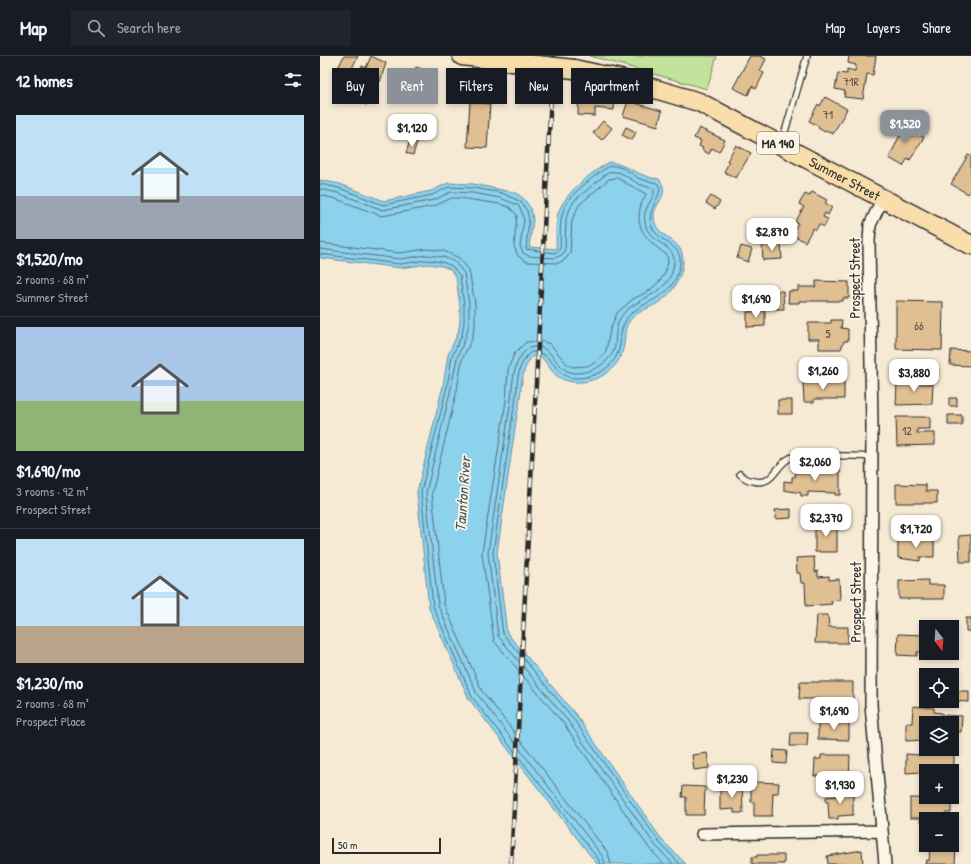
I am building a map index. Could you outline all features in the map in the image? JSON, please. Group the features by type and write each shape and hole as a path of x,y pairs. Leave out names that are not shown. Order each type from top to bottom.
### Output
{"main road":[{"name":"Summer Street","path":"473,57 574,69 625,80 699,102 971,245"}],"street":[{"name":"Prospect Street","path":"883,198 872,220 869,236 872,705 885,864"},
{"path":"702,834 882,832"}],"lane":[{"path":"782,145 807,56"},
{"path":"740,474 745,479 759,483 768,481 790,458 804,456 871,457"}],"green space":[{"path":"590,56 717,56 707,89 653,74 653,68 633,68"}],"water":[{"name":"Taunton River","path":"610,162 646,176 659,179 664,190 654,212 654,218 660,231 680,248 683,263 682,269 678,281 666,297 630,320 626,327 624,345 620,358 607,373 589,381 569,381 557,376 540,356 533,356 528,362 523,376 497,553 507,633 576,715 662,840 686,864 597,864 469,699 429,608 417,492 443,386 448,355 458,333 460,322 460,306 456,277 450,269 428,264 401,268 320,258 320,180 340,184 384,201 431,191 448,183 474,184 516,193 524,199 531,209 533,220 529,247 556,249 557,217 564,201 586,178"}],"building":[{"path":"344,56 358,56 352,68 338,68"},
{"path":"371,56 386,63 380,82 379,68 366,68"},
{"path":"750,56 760,56 766,59 760,71 764,73 756,89 752,86 748,95 733,88"},
{"path":"849,56 876,56 873,75 867,74 863,99 844,97 845,91 835,89 838,73 847,74 847,69 855,71 856,65 848,63"},
{"path":"825,97 847,109 833,134 826,130 825,132 818,128 819,126 809,121 818,104 820,106"},
{"path":"470,104 490,104 487,148 467,147"},
{"path":"579,104 614,104 614,110 595,108 595,116 578,115"},
{"path":"627,104 638,104 662,111 658,126 623,116"},
{"path":"603,121 612,128 602,140 593,133"},
{"path":"898,122 924,137 910,160 908,158 903,166 889,158 900,135 892,131"},
{"path":"626,127 636,132 632,140 622,135"},
{"path":"699,128 725,140 719,152 712,148 709,154 702,150 703,148 699,146 701,141 694,138"},
{"path":"410,140 417,142 413,155 406,153"},
{"path":"736,145 751,153 736,178 724,172 729,162 727,161"},
{"path":"968,155 971,156 971,190 968,194 951,184"},
{"path":"812,192 827,200 825,203 832,207 828,215 825,213 823,217 828,219 824,227 819,224 816,230 813,228 805,242 792,234 798,223 795,222 804,207 799,204 805,194 809,196"},
{"path":"711,196 720,202 715,209 706,203"},
{"path":"781,244 782,259 763,260 762,245"},
{"path":"741,246 752,249 748,262 737,258"},
{"path":"816,281 849,282 849,298 843,298 843,301 799,301 799,303 788,303 789,291 798,291 798,287 816,287"},
{"path":"763,291 783,291 784,309 764,309"},
{"path":"896,301 943,302 942,350 896,349"},
{"path":"765,311 765,326 747,327 747,312"},
{"path":"831,320 842,320 841,328 848,329 848,341 844,341 841,349 819,349 819,339 808,339 808,323 831,323"},
{"path":"951,350 971,351 971,366 950,365"},
{"path":"908,377 921,377 921,384 933,384 932,404 896,405 897,383 908,384"},
{"path":"844,382 844,399 814,399 814,402 804,402 803,383"},
{"path":"949,398 957,398 957,406 949,406"},
{"path":"778,400 792,400 792,414 778,414"},
{"path":"948,415 962,415 962,425 948,425"},
{"path":"896,417 930,417 930,429 917,429 917,433 935,433 935,445 897,446"},
{"path":"814,469 840,469 840,495 835,495 835,493 808,492 808,496 801,496 801,493 784,490 784,481 792,482 792,477 795,477 796,472 814,472"},
{"path":"896,484 926,485 926,491 937,491 937,503 896,503"},
{"path":"791,509 791,518 776,519 775,510"},
{"path":"815,525 837,525 837,552 815,552"},
{"path":"971,535 971,562 960,562 959,536"},
{"path":"919,536 934,537 934,557 920,557 920,561 898,558 898,540 919,540"},
{"path":"814,557 815,572 818,571 818,577 829,576 829,580 839,579 840,600 831,601 832,604 806,606 805,583 801,583 800,573 797,573 796,558"},
{"path":"928,580 928,585 944,585 944,599 899,599 899,581"},
{"path":"817,615 828,615 829,627 848,627 848,643 815,643"},
{"path":"966,618 971,618 971,631 966,631"},
{"path":"898,634 919,635 919,652 917,652 917,656 897,655"},
{"path":"800,682 853,682 853,702 822,702 822,699 799,699"},
{"path":"959,691 969,691 969,702 959,701"},
{"path":"913,706 919,707 919,708 934,708 934,712 942,713 942,715 962,716 961,732 959,732 959,716 919,716 919,740 906,741 906,723 912,723"},
{"path":"818,723 849,723 849,740 818,739"},
{"path":"791,733 808,733 807,746 790,746"},
{"path":"774,750 787,751 786,764 773,763"},
{"path":"707,753 709,768 694,770 692,755"},
{"path":"906,754 919,756 954,756 954,764 919,764 919,772 906,773"},
{"path":"821,755 850,755 849,781 825,780 825,776 814,776 815,759 821,759"},
{"path":"754,782 779,783 778,793 773,793 772,816 754,816 754,802 751,802 751,788 754,788"},
{"path":"683,786 705,787 704,815 686,815 686,797 682,797"},
{"path":"730,786 742,786 743,813 734,813 734,809 720,810 720,790 730,790"},
{"path":"836,791 844,791 844,794 853,794 853,815 838,816 838,819 829,819 828,802 826,802 826,797 836,796"},
{"path":"910,798 919,798 919,804 951,804 951,812 919,812 919,818 910,818"},
{"path":"862,850 863,864 828,864 827,856"},
{"path":"930,852 956,852 955,864 925,864 926,860 929,861"},
{"path":"757,855 784,855 784,864 752,864 752,857 757,857"}],"railway":[{"path":"511,864 553,56"}]}
